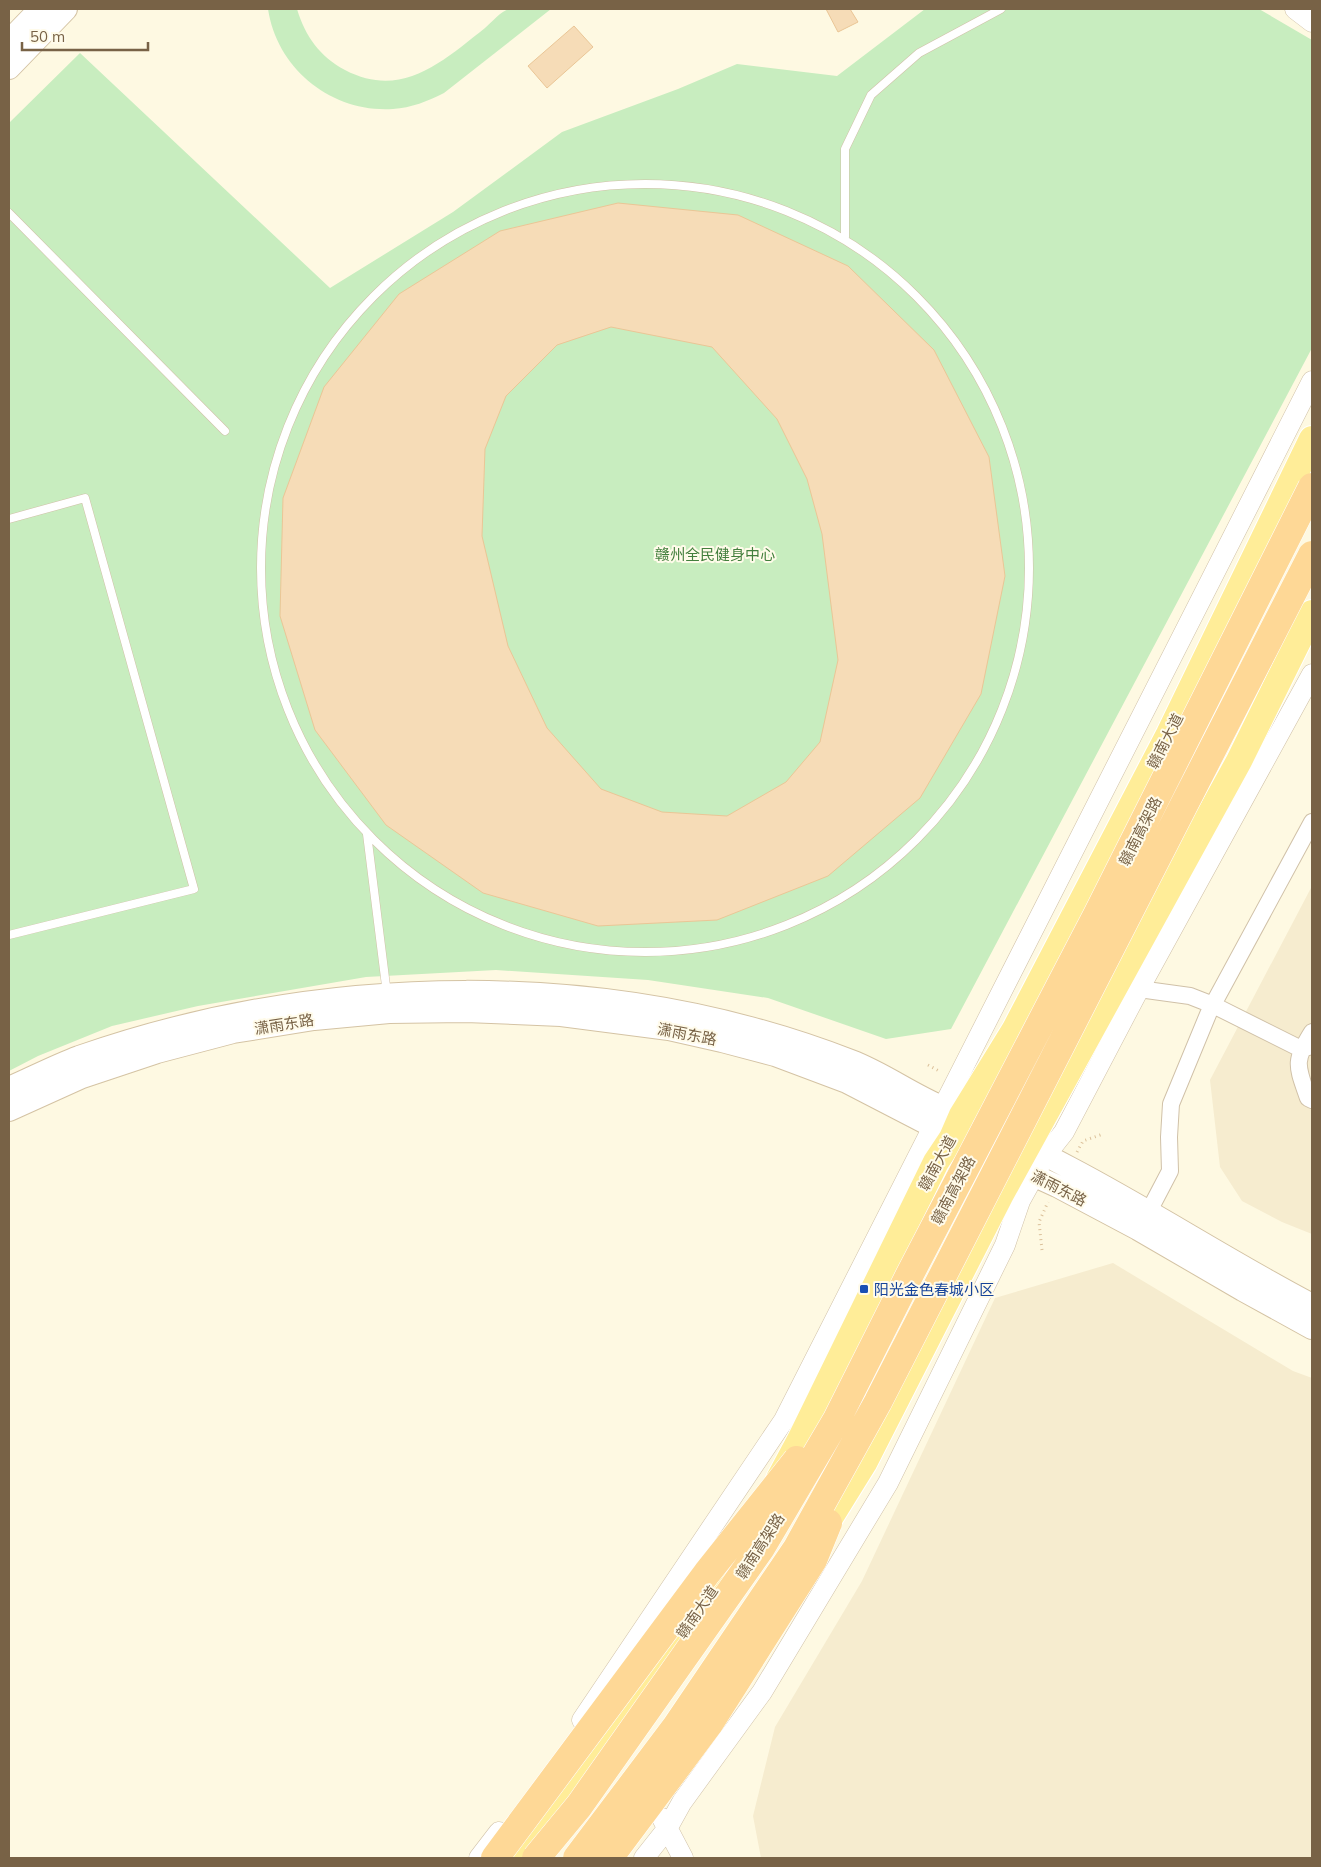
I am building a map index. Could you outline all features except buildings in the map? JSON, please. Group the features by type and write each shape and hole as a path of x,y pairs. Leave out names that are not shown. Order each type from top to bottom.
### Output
{"highway":[{"name":"赣南高架路","path":"536,1858 579,1806 761,1548 837,1419 914,1265 1098,913 1312,487"},
{"name":"赣南高架路","path":"577,1858 675,1728 797,1548 878,1402 1312,555"},
{"path":"495,1858 707,1573 852,1390"},
{"path":"609,1858 709,1724 813,1560 878,1402"}],"main road":[{"path":"9,41 40,9"},
{"path":"9,68 66,9"},
{"name":"赣南大道","path":"516,1858 608,1738 744,1545 801,1438 936,1162 948,1122 1015,1029 1155,760 1312,439"},
{"path":"599,1858 649,1792 732,1675 864,1463 1031,1161 1239,762 1312,613"},
{"name":"潇雨东路","path":"9,1088 77,1058 156,1034 234,1015 315,1001 464,991 617,1001 726,1021 780,1036 854,1062 948,1122"},
{"name":"潇雨东路","path":"9,1110 82,1077 157,1052 233,1032 324,1018 389,1012 466,1010 561,1015 669,1029 775,1055 948,1122 1031,1161 1138,1229 1312,1328"},
{"name":"潇雨东路","path":"1031,1161 1068,1167 1252,1273 1312,1305"}],"street":[{"path":"1295,9 1312,22"},
{"path":"479,1858 583,1719 784,1420 919,1152 948,1122 1312,381"},
{"path":"644,1858 668,1829 682,1802 762,1692 888,1483 1005,1245 1031,1161 1064,1132 1139,989 1312,674"},
{"path":"1148,1213 1170,1171 1168,1137 1171,1104 1213,1005 1312,822"},
{"path":"1139,989 1190,996 1307,1048"},
{"path":"1312,1032 1298,1069 1308,1098 1312,1100"},
{"path":"649,1792 683,1858"}],"lane":[{"path":"845,237 845,148 871,95 919,53 1001,9"},
{"path":"683,184 767,202 845,237 929,304 990,392 1025,493 1031,600 1007,704 955,798 880,874 786,927 681,952 574,947 472,913 383,853 367,834 315,770 278,694 260,610 260,525 279,441 316,364 370,297 437,243 514,206 597,185 683,184"},
{"path":"9,213 225,431"},
{"path":"9,518 85,498 194,889 9,935"},
{"path":"367,834 387,996"}],"path":[{"path":"1083,1142 1103,1134"},
{"path":"1042,1250 1039,1222 1043,1211"}],"shaded area":[{"path":"1312,886 1312,1234 1282,1222 1242,1201 1220,1167 1210,1080"},
{"path":"1113,1263 1293,1371 1312,1378 1312,1858 761,1858 753,1816 775,1727 862,1581 995,1298"}],"green space":[{"path":"513,8 551,9 444,93 419,104 393,109 370,108 349,104 329,95 311,83 295,68 283,51 273,31 268,9 297,9 309,37 328,59 345,70 366,78 385,81 403,79 421,73 437,64 469,41 506,10"},
{"name":"赣州全民健身中心","path":"925,9 1259,9 1312,40 1312,348 951,1029 886,1039 768,998 648,980 496,970 366,977 198,1006 112,1026 38,1056 9,1071 9,123 80,53 330,288 453,212 562,132 678,89 737,64 837,76"}],"place":[{"name":"阳光金色春城小区","path":"864,1289"}]}
